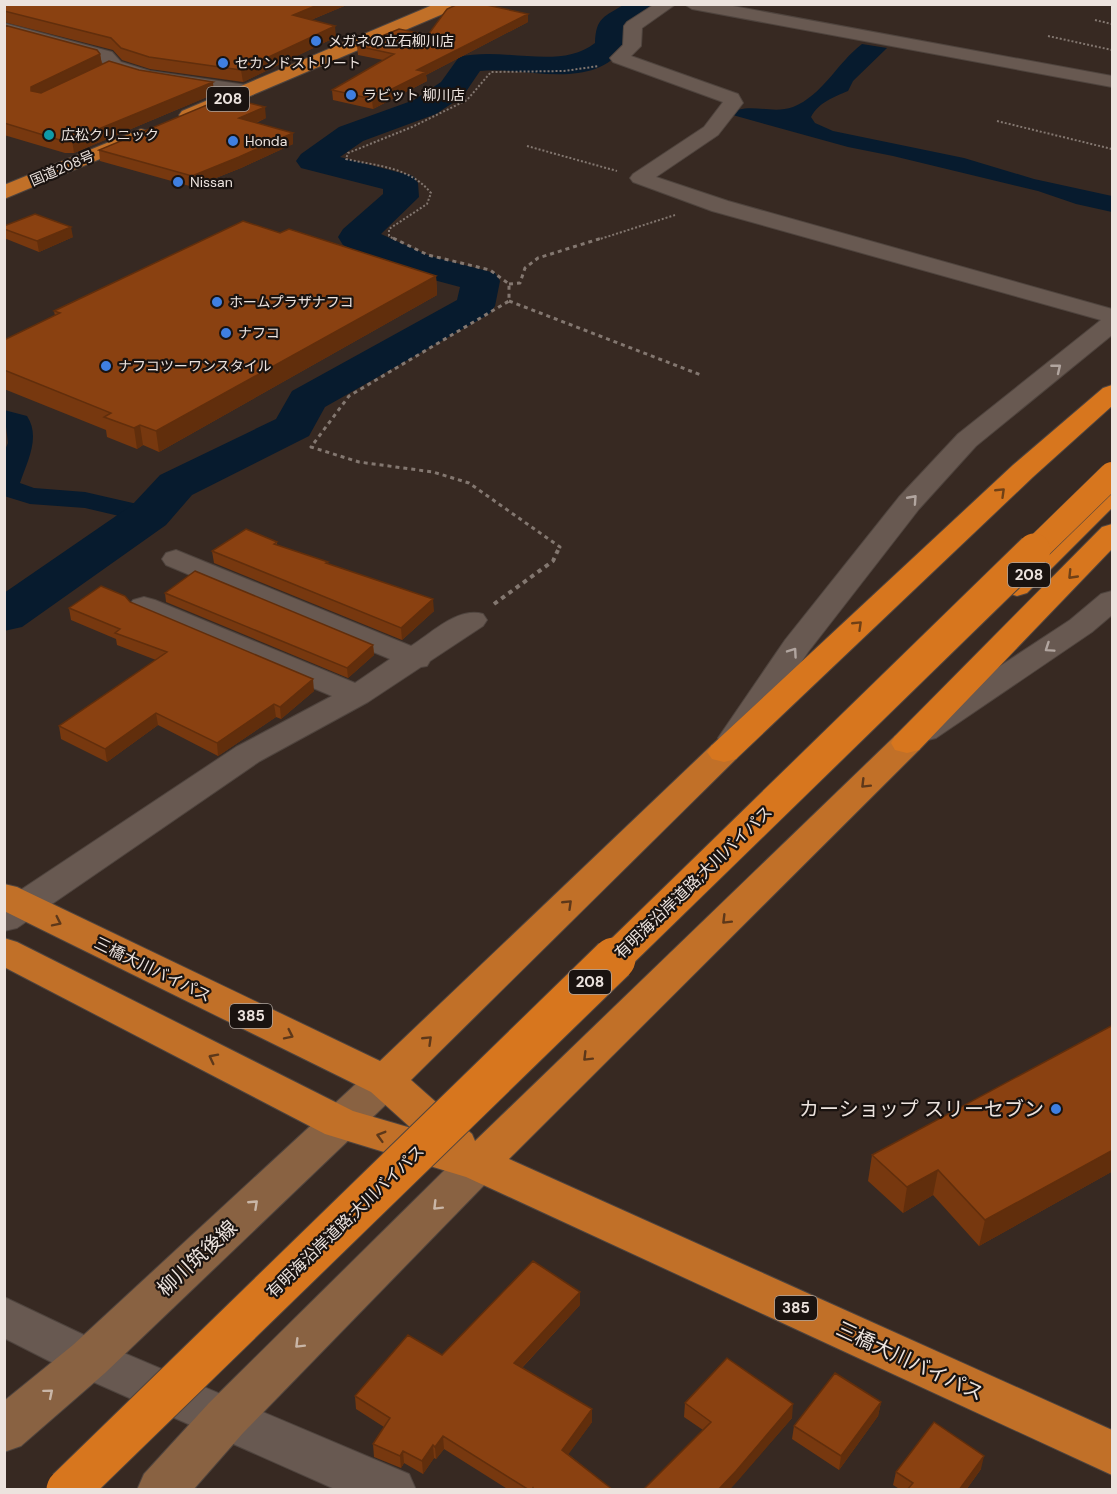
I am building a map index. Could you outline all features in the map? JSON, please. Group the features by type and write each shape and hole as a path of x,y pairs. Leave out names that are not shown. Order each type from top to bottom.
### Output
{"highway":[{"name":"国道208号","path":"4,193 451,4"},
{"path":"386,1081 724,752 1023,471 1113,393"},
{"name":"有明海沿岸道路;大川バイパス","path":"68,1490 1113,476"},
{"name":"有明海沿岸道路;大川バイパス","path":"100,1490 1113,493"},
{"path":"478,1164 907,742 1113,533"},
{"name":"三橋大川バイパス","path":"10,906 386,1081 478,1164"},
{"name":"三橋大川バイパス","path":"4,951 340,1123 478,1164 588,1212 1113,1454"}],"main road":[{"name":"柳川筑後線","path":"4,1431 89,1359 386,1081"},
{"path":"161,1490 226,1418 478,1164"}],"street":[{"path":"640,178 711,131 720,123 723,111 733,103 731,98 619,58 632,46 633,26 668,4"},
{"path":"692,4 1113,82"},
{"path":"4,28 106,56 115,66 148,76 246,91"},
{"path":"640,178 710,202 1113,316"},
{"path":"724,752 796,647 909,503 967,440 1113,323"},
{"path":"176,559 416,659"},
{"path":"907,742 1081,626 1113,600"},
{"path":"144,606 357,695"},
{"path":"10,906 248,754 357,695 416,659 472,620"},
{"path":"4,1316 89,1359 392,1490"}],"path":[{"path":"1095,20 1113,24"},
{"path":"1048,36 1113,50"},
{"path":"619,58 593,68 564,71 491,72 467,100 412,127 348,153 345,159 411,175 424,183 431,193 427,204 389,230 389,236 428,255 490,270 509,284 520,283 525,268 538,258 710,202"},
{"path":"997,122 1113,149"},
{"path":"527,146 640,178"},
{"path":"509,284 509,301"},
{"path":"509,301 701,375"},
{"path":"472,620 554,561 560,547 469,483 433,472 359,462 311,447 349,396 509,301"}],"water":[{"path":"862,44 887,48 853,81 848,91 818,107 811,117 815,123 833,131 964,158 1034,179 1112,196 1112,212 1076,204 1038,191 848,147 729,114 736,110 752,108 785,109 804,102"}],"building":[{"path":"4,4 320,4 293,15 335,26 241,70 149,57 121,48 111,38 4,11"},
{"path":"458,4 482,4 528,14 417,70 426,72 372,99 332,90 394,54 357,46 399,29 428,35 447,9"},
{"path":"4,25 97,50 100,54 31,87 31,91 41,93 109,61 139,70 213,82 72,140 63,141 4,123"},
{"path":"226,97 265,107 239,118 293,133 192,176 99,150"},
{"path":"35,214 71,227 37,241 4,229 4,226"},
{"name":"ナフコ","path":"243,221 280,233 289,229 436,276 156,431 140,425 134,428 104,417 111,413 4,370 4,340 60,313 54,311"},
{"path":"246,529 277,542 274,544 433,599 401,628 212,551"},
{"path":"195,571 373,645 347,668 165,593"},
{"path":"101,586 125,596 130,602 313,679 280,707 274,704 217,743 156,713 105,749 59,726 167,652 115,633 120,629 69,608"},
{"name":"カーショップ スリーセブン","path":"1113,1025 1113,1150 985,1220 938,1170 907,1187 872,1155"},
{"path":"533,1261 580,1292 514,1363 592,1409 562,1450 613,1490 534,1490 533,1488 529,1490 443,1436 435,1447 433,1445 422,1461 403,1451 400,1456 373,1444 390,1418 355,1396 408,1335 442,1355"},
{"path":"727,1358 793,1404 718,1490 643,1490 711,1422 685,1403"},
{"path":"835,1373 881,1402 841,1456 794,1426"},
{"path":"934,1422 984,1456 959,1490 907,1490 913,1483 896,1472"}],"waterway":[{"path":"4,616 149,515 176,485 294,427 307,400 475,306 481,281 417,264 356,237 401,197 401,183 313,161 351,134 425,107 452,89 470,63 487,61 562,66 596,57 610,46 610,26 646,4"},
{"path":"4,418 18,422 21,443 5,487 30,496 85,500 149,515"}],"place":[{"name":"メガネの立石柳川店","path":"316,41"},
{"name":"セカンドストリート","path":"223,63"},
{"name":"ラビット 柳川店","path":"351,95"},
{"name":"広松クリニック","path":"49,135"},
{"name":"Honda","path":"233,141"},
{"name":"Nissan","path":"178,182"},
{"name":"ホームプラザナフコ","path":"217,302"},
{"name":"ナフコ","path":"226,333"},
{"name":"ナフコツーワンスタイル","path":"106,366"},
{"name":"カーショップ スリーセブン","path":"1056,1109"}]}
